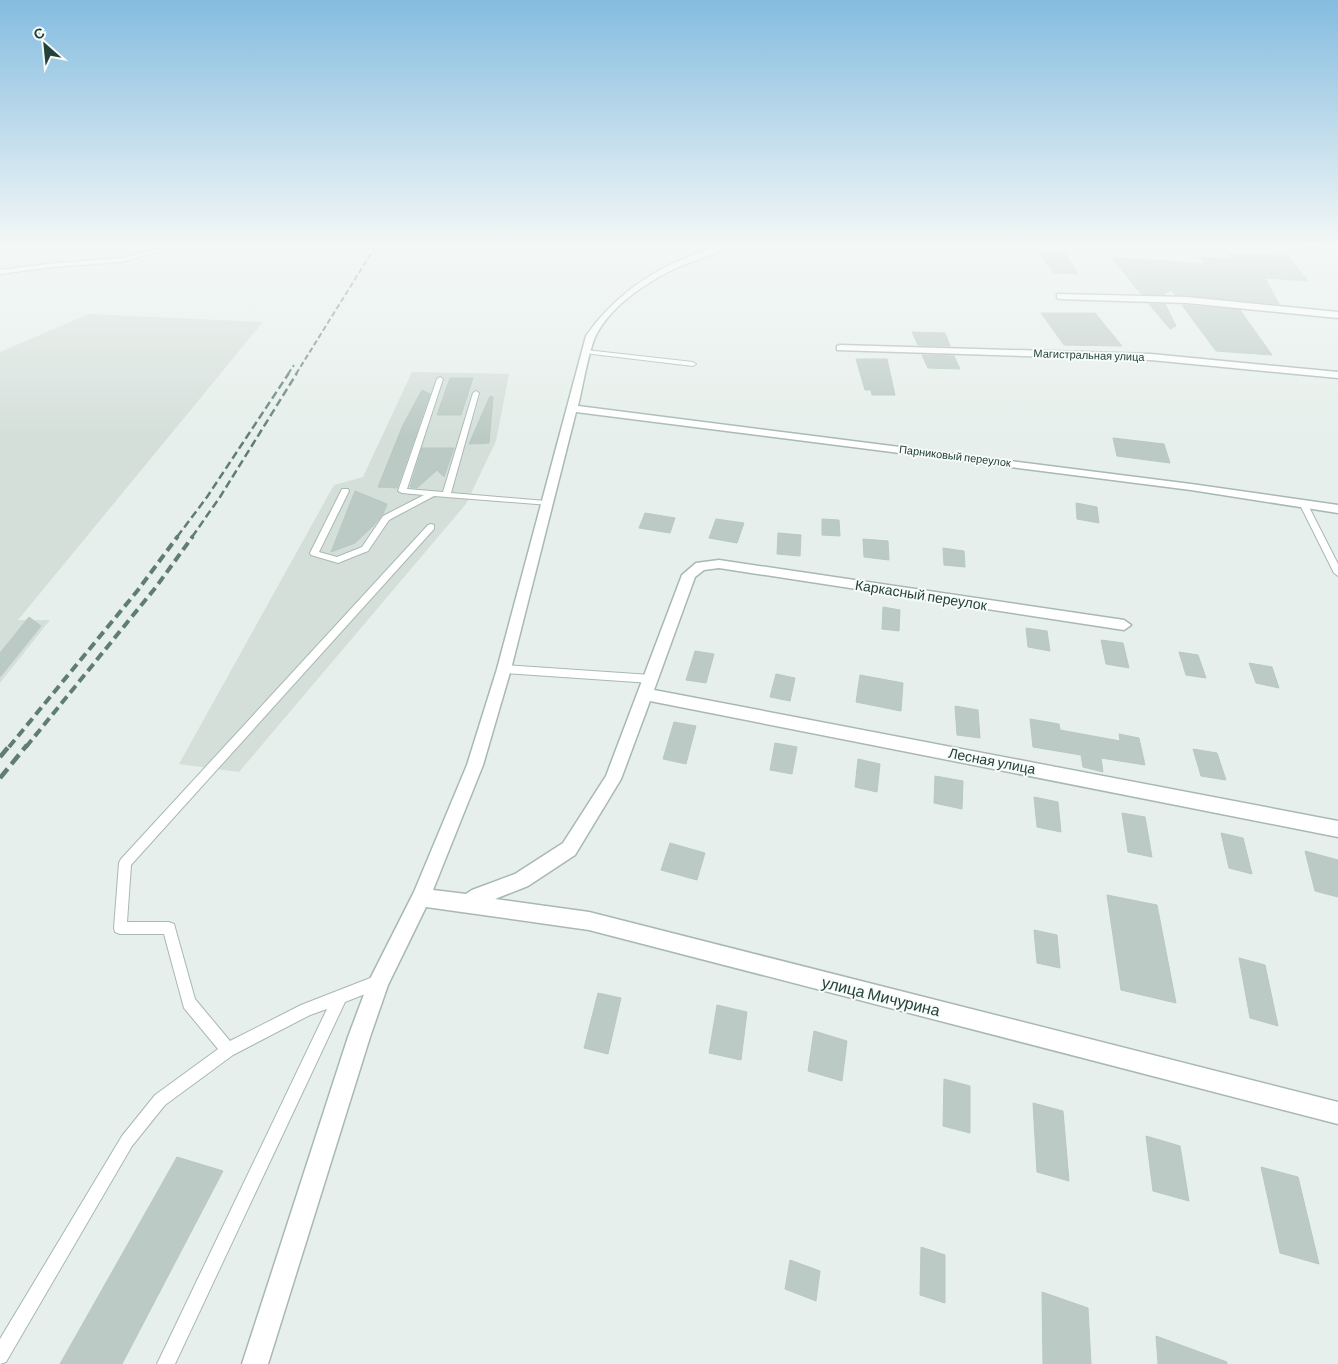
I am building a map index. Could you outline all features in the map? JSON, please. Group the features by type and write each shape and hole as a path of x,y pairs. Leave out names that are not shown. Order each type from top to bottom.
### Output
{"street":[{"path":"255,1364 359,1037 379,982 420,897 475,765 504,669 586,352 591,336 601,319 610,311"},
{"path":"1294,311 1338,315"},
{"name":"Магистральная улица","path":"840,348 1151,357 1338,375"},
{"name":"Парниковый переулок","path":"571,408 1191,486 1338,509"},
{"name":"Каркасный переулок","path":"648,687 689,575 701,566 719,564 1124,625"},
{"path":"468,904 479,896 521,880 569,849 613,779 648,687"},
{"name":"Лесная улица","path":"648,687 1338,829"},
{"name":"улица Мичурина","path":"420,897 589,920 1338,1113"}],"lane":[{"path":"586,352 693,364"},
{"path":"440,378 402,491 546,503"},
{"path":"446,495 476,393"},
{"path":"345,491 314,553 338,560 364,549 386,518 433,494"},
{"path":"1304,504 1338,573"},
{"path":"228,1050 188,1004 169,928 120,928 125,863 432,527"},
{"path":"504,669 648,687"},
{"path":"0,1356 127,1141 160,1100 228,1050 306,1010 379,982"},
{"path":"166,1364 340,997"}],"shaded area":[{"path":"89,314 263,322 18,620 50,620 0,683 0,352"},
{"path":"412,372 509,374 496,441 466,504 239,772 179,764 334,485 363,477"}],"building":[{"path":"1155,311 1168,311 1176,326 1170,329"},
{"path":"1186,311 1240,311 1272,355 1216,351"},
{"path":"1041,313 1095,313 1122,346 1064,345"},
{"path":"912,332 945,333 950,346 918,345"},
{"path":"922,355 954,356 960,369 928,368"},
{"path":"856,359 887,359 895,395 872,395 871,390 865,390"},
{"path":"450,378 473,378 461,415 437,415"},
{"path":"422,390 430,394 397,488 378,487 403,425"},
{"path":"490,396 493,397 489,443 469,444"},
{"path":"1113,438 1164,444 1170,463 1117,456"},
{"path":"422,448 454,448 444,477 437,470 417,488 410,487"},
{"path":"355,491 387,504 383,514 374,525 355,543 331,552"},
{"path":"1076,503 1097,507 1099,523 1077,519"},
{"path":"645,513 675,518 670,533 639,528"},
{"path":"716,519 744,523 737,543 709,538"},
{"path":"822,519 839,520 840,536 822,535"},
{"path":"778,533 801,535 800,556 777,554"},
{"path":"863,539 888,541 889,560 864,557"},
{"path":"943,548 964,551 965,567 944,565"},
{"path":"883,607 900,610 899,631 882,629"},
{"path":"29,617 41,626 0,677 0,653"},
{"path":"1026,628 1047,631 1050,651 1028,647"},
{"path":"1101,640 1123,643 1129,668 1106,664"},
{"path":"695,651 714,654 706,683 686,680"},
{"path":"1179,652 1198,655 1206,678 1186,675"},
{"path":"1249,663 1272,667 1279,688 1256,683"},
{"path":"776,674 795,678 790,701 770,697"},
{"path":"860,675 903,683 901,711 856,702"},
{"path":"955,706 978,710 980,738 957,735"},
{"path":"1030,719 1059,724 1060,730 1120,741 1119,734 1139,738 1145,765 1101,758 1103,772 1083,767 1081,755 1033,747"},
{"path":"674,722 696,726 686,764 663,759"},
{"path":"775,743 797,747 792,774 770,770"},
{"path":"1193,749 1217,753 1226,780 1201,776"},
{"path":"858,759 880,764 877,792 855,787"},
{"path":"935,776 963,781 962,809 934,803"},
{"path":"1034,797 1058,802 1061,832 1037,827"},
{"path":"1122,813 1145,817 1152,857 1128,852"},
{"path":"1221,833 1243,838 1252,874 1229,868"},
{"path":"670,843 705,853 697,880 661,870"},
{"path":"1305,851 1338,860 1338,897 1315,891"},
{"path":"1107,895 1157,905 1176,1003 1121,990"},
{"path":"1034,930 1057,935 1060,968 1037,963"},
{"path":"1239,958 1265,965 1278,1026 1250,1018"},
{"path":"598,993 621,998 608,1054 584,1048"},
{"path":"717,1005 747,1012 741,1060 709,1053"},
{"path":"814,1031 847,1041 842,1081 808,1071"},
{"path":"944,1079 970,1086 970,1133 943,1126"},
{"path":"1033,1103 1063,1111 1069,1181 1037,1172"},
{"path":"1146,1136 1180,1146 1189,1201 1153,1191"},
{"path":"177,1157 223,1171 122,1364 60,1364"},
{"path":"1261,1167 1298,1177 1319,1264 1280,1253"},
{"path":"921,1247 945,1255 945,1303 920,1295"},
{"path":"790,1260 820,1271 816,1301 785,1289"},
{"path":"1042,1292 1088,1308 1091,1364 1043,1364"},
{"path":"1156,1336 1227,1362 1227,1364 1158,1364"}],"railway":[{"path":"296,374 335,311"},
{"path":"288,374 294,365"},
{"path":"177,537 207,497 289,373"},
{"path":"192,537 220,497 297,373"},
{"path":"9,747 138,590 178,536"},
{"path":"26,747 156,587 193,536"},
{"path":"0,757 10,745"},
{"path":"0,778 27,745"}]}
